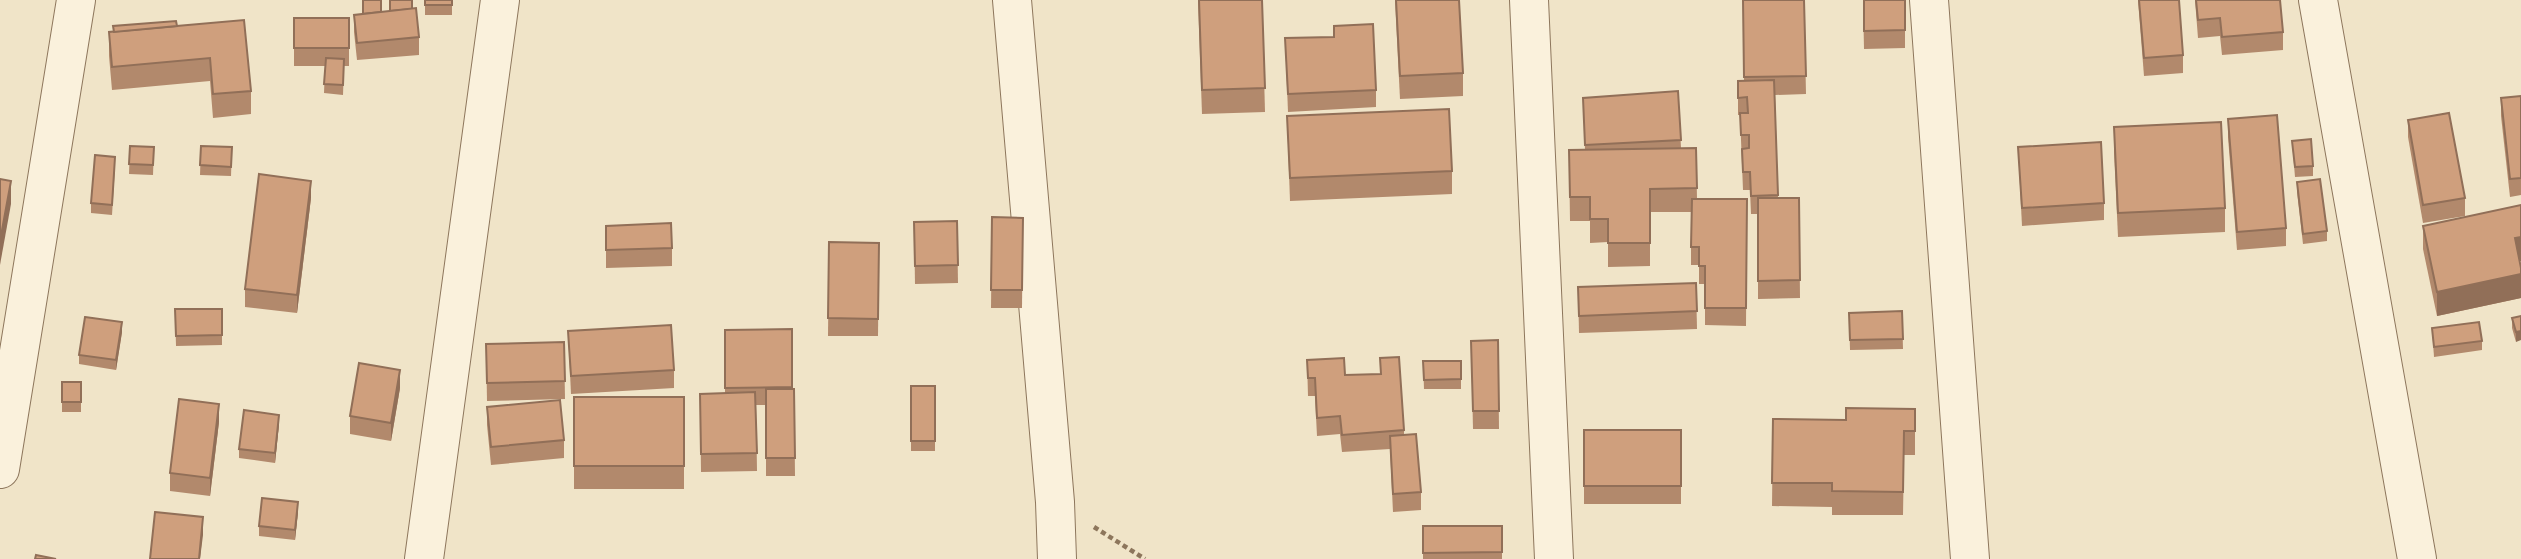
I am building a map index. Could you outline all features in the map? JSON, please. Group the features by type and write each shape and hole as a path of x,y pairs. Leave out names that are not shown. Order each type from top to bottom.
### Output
{"street":[{"path":"0,469 76,0"},
{"path":"424,559 500,0"},
{"path":"1012,0 1055,502 1057,559"},
{"path":"1529,0 1554,559"},
{"path":"1929,0 1970,559"},
{"path":"2318,0 2417,559"}],"path":[{"path":"1055,502 1145,559"}],"building":[{"path":"363,0 381,0 381,12 363,14"},
{"path":"390,0 412,0 412,9 390,11"},
{"path":"425,0 452,0 452,5 425,5"},
{"path":"1199,0 1262,0 1265,88 1202,90"},
{"path":"1396,0 1459,0 1463,73 1400,76"},
{"path":"1743,0 1804,0 1806,76 1744,77"},
{"path":"1864,0 1905,0 1905,30 1864,31"},
{"path":"2139,0 2179,0 2183,55 2144,58"},
{"path":"2196,0 2280,0 2283,32 2222,37 2220,18 2198,20"},
{"path":"416,8 419,37 357,43 354,15"},
{"path":"294,18 349,18 349,48 294,48"},
{"path":"244,20 251,91 213,94 210,58 112,67 109,32"},
{"path":"176,21 177,26 114,32 113,26"},
{"path":"1373,24 1376,90 1288,94 1285,38 1334,37 1334,26"},
{"path":"326,58 344,59 343,85 324,84"},
{"path":"1774,80 1778,195 1751,196 1750,172 1743,172 1742,149 1749,148 1749,135 1741,135 1740,113 1748,113 1747,97 1738,98 1738,81"},
{"path":"1678,91 1681,140 1585,145 1583,98"},
{"path":"2521,96 2521,178 2510,179 2501,98"},
{"path":"1449,109 1452,171 1290,178 1287,116"},
{"path":"2449,113 2465,198 2423,205 2408,120"},
{"path":"2277,115 2286,228 2237,232 2228,119"},
{"path":"2221,122 2225,208 2118,213 2114,127"},
{"path":"2311,139 2313,166 2295,167 2292,141"},
{"path":"2101,142 2104,203 2022,208 2018,147"},
{"path":"130,146 154,147 153,165 129,164"},
{"path":"201,146 232,147 231,167 200,165"},
{"path":"1696,148 1697,188 1650,189 1650,243 1608,243 1608,219 1590,219 1590,197 1570,197 1569,150"},
{"path":"95,155 115,157 112,205 91,203"},
{"path":"259,174 311,181 297,295 245,289"},
{"path":"0,179 11,181 0,241"},
{"path":"2320,179 2327,231 2303,234 2297,182"},
{"path":"1758,198 1799,198 1800,280 1758,281"},
{"path":"1692,199 1747,199 1746,308 1705,308 1705,266 1699,266 1699,247 1691,247"},
{"path":"2521,205 2521,237 2515,238 2521,274 2437,292 2423,226"},
{"path":"992,217 1023,218 1022,290 991,290"},
{"path":"957,221 958,265 915,266 914,222"},
{"path":"671,223 672,248 606,250 606,226"},
{"path":"829,242 879,243 878,319 828,318"},
{"path":"1696,283 1697,311 1579,316 1578,287"},
{"path":"175,309 222,309 222,335 176,336"},
{"path":"1902,311 1903,339 1850,340 1849,313"},
{"path":"2521,316 2521,331 2516,332 2512,318"},
{"path":"85,317 122,322 116,360 79,355"},
{"path":"2479,322 2482,341 2434,347 2432,328"},
{"path":"671,325 674,370 571,376 568,331"},
{"path":"792,329 792,387 725,388 725,330"},
{"path":"1498,340 1499,411 1473,411 1471,341"},
{"path":"564,342 565,381 487,383 486,344"},
{"path":"1399,357 1404,430 1342,435 1340,416 1317,418 1315,378 1308,378 1307,360 1344,358 1345,375 1381,374 1380,358"},
{"path":"1423,361 1461,361 1461,379 1424,380"},
{"path":"359,363 400,370 391,423 350,416"},
{"path":"62,382 81,382 81,402 62,402"},
{"path":"911,386 935,386 935,441 911,441"},
{"path":"766,389 794,389 795,458 766,458"},
{"path":"755,392 757,453 701,454 700,394"},
{"path":"574,397 684,397 684,466 574,466"},
{"path":"179,399 219,404 210,478 170,473"},
{"path":"560,400 564,440 491,447 487,407"},
{"path":"1846,408 1915,409 1915,431 1904,431 1903,492 1832,491 1832,483 1772,483 1773,419 1846,420"},
{"path":"244,410 279,415 275,453 239,449"},
{"path":"1584,430 1681,430 1681,486 1584,486"},
{"path":"1416,434 1421,492 1393,494 1390,436"},
{"path":"262,498 298,502 295,530 259,526"},
{"path":"155,512 203,517 199,559 150,559"},
{"path":"1423,526 1502,526 1502,552 1423,553"},
{"path":"36,555 56,559 35,559"}]}
